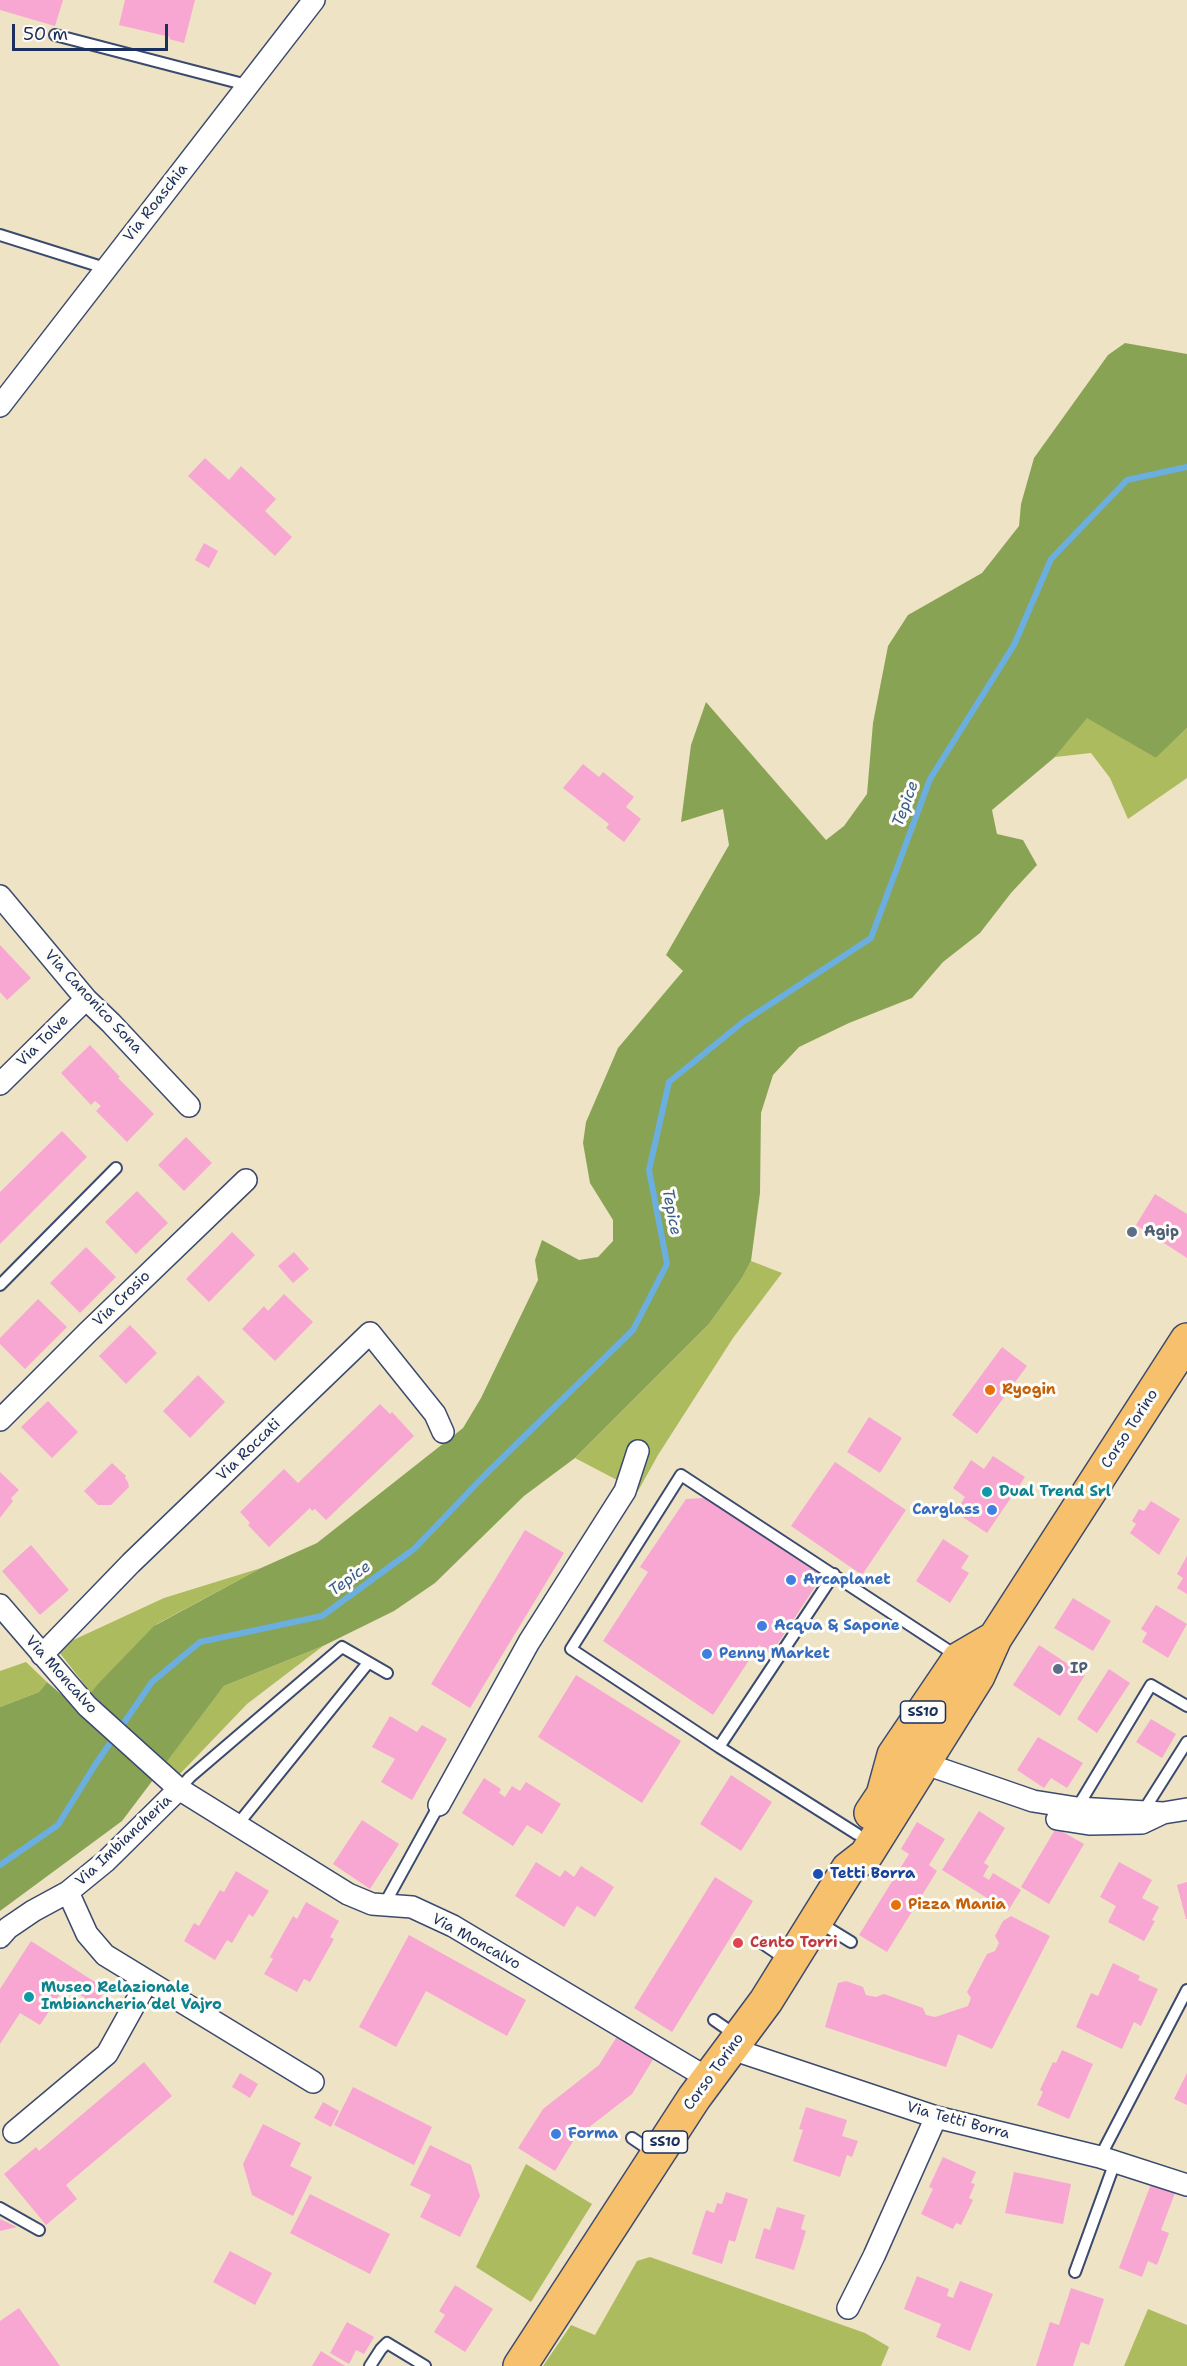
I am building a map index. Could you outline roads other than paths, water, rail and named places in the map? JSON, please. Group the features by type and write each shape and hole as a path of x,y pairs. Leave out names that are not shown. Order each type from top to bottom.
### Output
{"main road":[{"name":"Corso Torino","path":"848,1869 866,1855 899,1803 909,1769 967,1662 995,1638 1187,1340"},
{"name":"Corso Torino","path":"520,2366 644,2146 709,2079 728,2035 790,1962 817,1922 848,1869 852,1844 857,1834 883,1795 909,1769"}],"street":[{"name":"Via Roaschia","path":"0,406 314,0"},
{"name":"Via Canonico Sona","path":"0,896 86,999 189,1106"},
{"name":"Via Tolve","path":"0,1084 86,999"},
{"name":"Via Crosio","path":"0,1420 246,1180"},
{"name":"Via Roccati","path":"42,1655 131,1563 370,1333 435,1414 443,1432"},
{"path":"439,1805 529,1642 625,1491 638,1451"},
{"name":"Via Moncalvo","path":"0,1605 87,1706 174,1785 348,1894 372,1904 412,1907 453,1926 666,2059 709,2079"},
{"path":"909,1769 958,1776 1025,1799 1077,1808 1154,1812 1187,1809"},
{"path":"958,1776 1021,1812 1051,1818 1089,1824 1142,1823 1154,1812"},
{"name":"Via Imbiancheria","path":"0,1937 8,1928 33,1911 68,1892 106,1861 174,1785"},
{"name":"Via Imbiancheria","path":"68,1892 87,1934 105,1955 313,2082"},
{"path":"14,2132 107,2054 147,1982"},
{"name":"Via Tetti Borra","path":"728,2035 936,2117 1107,2160 1187,2185"},
{"path":"848,2308 874,2256 936,2117"}],"lane":[{"path":"55,35 248,85"},
{"path":"0,235 105,268"},
{"path":"0,1285 116,1168"},
{"path":"857,1834 719,1747 571,1649 681,1474 967,1662"},
{"path":"719,1747 834,1575"},
{"path":"174,1785 190,1777 342,1647 387,1673"},
{"path":"238,1824 368,1663"},
{"path":"1077,1808 1151,1685 1187,1706"},
{"path":"1154,1812 1187,1742"},
{"path":"384,1905 439,1805"},
{"path":"817,1922 851,1942"},
{"path":"762,1943 790,1962"},
{"path":"1075,2272 1107,2160 1187,1990"},
{"path":"0,2208 39,2230"},
{"path":"370,2366 387,2343 425,2366"}],"waterway":[{"name":"Tepice","path":"0,1865 58,1825 95,1765 152,1682 200,1642 322,1616 414,1549 485,1475 633,1330 667,1264 649,1170 669,1082 743,1022 871,938 930,779 1014,645 1051,559 1127,480 1187,467"}],"place":[{"name":"Agip","path":"1132,1232"},
{"name":"Ryogin","path":"990,1390"},
{"name":"Dual Trend Srl","path":"987,1492"},
{"name":"Carglass","path":"992,1510"},
{"name":"Arcaplanet","path":"791,1580"},
{"name":"Acqua & Sapone","path":"762,1626"},
{"name":"Penny Market","path":"707,1654"},
{"name":"IP","path":"1058,1669"},
{"name":"Tetti Borra","path":"818,1874"},
{"name":"Pizza Mania","path":"896,1905"},
{"name":"Cento Torri","path":"738,1943"},
{"name":"Museo Relazionale Imbiancheria del Vajro","path":"29,1997"},
{"name":"Forma","path":"556,2134"}]}
